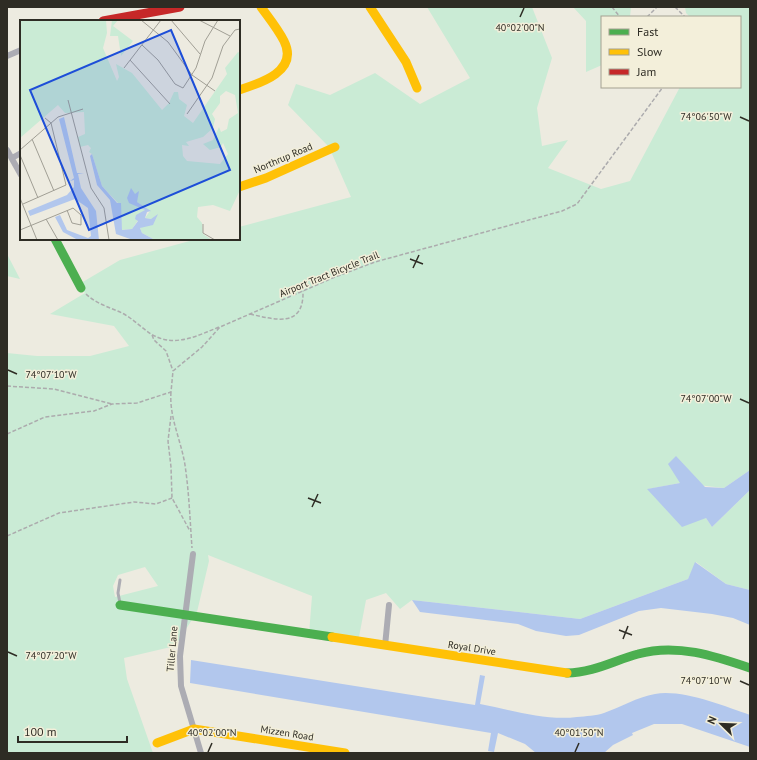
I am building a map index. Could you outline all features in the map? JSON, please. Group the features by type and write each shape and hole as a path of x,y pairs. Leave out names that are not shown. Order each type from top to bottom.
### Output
{"street":[{"path":"108,20 180,7"},
{"path":"240,90 275,75 287,64 288,57 286,44 261,7"},
{"path":"370,7 406,62 417,88"},
{"path":"7,56 20,50"},
{"name":"Northrup Road","path":"240,187 266,178 335,147"},
{"path":"7,150 20,173"},
{"path":"12,158 20,154"},
{"path":"58,240 81,288"},
{"name":"Tiller Lane","path":"193,554 187,615 180,656 181,686 202,753"},
{"name":"Tiller Lane","path":"120,605 187,615"},
{"path":"385,646 389,605"},
{"name":"Royal Drive","path":"187,615 574,674 592,671 624,657 639,653 673,649 701,653 750,668"},
{"name":"Mizzen Road","path":"157,743 194,729 345,753"}],"lane":[{"path":"120,580 118,593 120,605"}],"path":[{"path":"612,7 619,16"},
{"path":"648,16 657,7"},
{"path":"675,7 684,16"},
{"name":"Airport Tract Bicycle Trail","path":"173,370 202,347 220,327 303,291 375,262 562,212 578,204 662,88"},
{"path":"81,288 91,299 126,316 162,339 174,341 186,340 220,327"},
{"path":"250,314 276,319 290,318 297,315 304,301 303,291"},
{"path":"152,334 154,340 166,351 173,370 171,392 172,413 184,463 193,554"},
{"path":"7,386 54,389 112,404 137,403 171,392"},
{"path":"7,434 45,417 94,411 112,404"},
{"path":"172,413 168,441 172,498 180,516 191,532"},
{"path":"7,536 59,513 134,502 156,504 172,498"}],"green space":[{"path":"427,7 532,7 552,58 537,108 542,146 568,140 548,168 601,189 630,181 679,88 741,88 741,16 689,16 686,13 685,7 750,7 750,470 724,488 680,483 648,489 706,518 712,527 750,490 750,590 726,584 696,562 688,579 580,619 412,600 400,609 386,593 366,600 358,642 309,634 312,596 208,555 209,561 197,612 175,646 124,658 127,679 153,753 7,753 7,353 37,356 90,356 129,346 114,326 50,314 85,293 81,288 81,283 120,260 193,240 240,240 240,227 351,197 329,147 288,105 296,84 330,95 375,73 420,104 470,78","holes":["145,567 158,586 115,597 113,586 118,575"]},
{"path":"573,7 631,7 630,16 601,16 601,65 586,72 586,21"},
{"path":"7,254 20,279 7,276"}],"water":[{"path":"676,456 705,487 724,488 750,470 750,490 712,527 706,518 682,527 647,489 680,483 668,464"},
{"path":"695,562 726,584 750,590 750,625 733,618 661,608 639,611 579,635 566,636 536,631 518,624 420,612 412,600 580,619 688,579"},
{"path":"191,660 475,705 480,675 485,676 480,704 553,718 598,715 648,695 666,693 678,694 703,699 750,715 750,747 682,724 654,724 632,733 633,735 613,745 604,753 536,753 525,744 498,733 494,752 488,751 491,733 190,683"}],"traffic: fast":[{"path":"56,240 81,288"},
{"path":"120,605 332,637"},
{"path":"567,673 595,669 638,654 667,650 681,650 709,655 750,668"}],"traffic: slow":[{"path":"240,90 257,84 275,74 282,68 286,60 287,51 284,41 261,7"},
{"path":"370,7 406,62 417,88"},
{"path":"240,187 266,178 335,147"},
{"path":"332,637 567,673"},
{"path":"157,743 194,729 345,753"}],"traffic: jam":[{"path":"108,20 180,7"}]}
